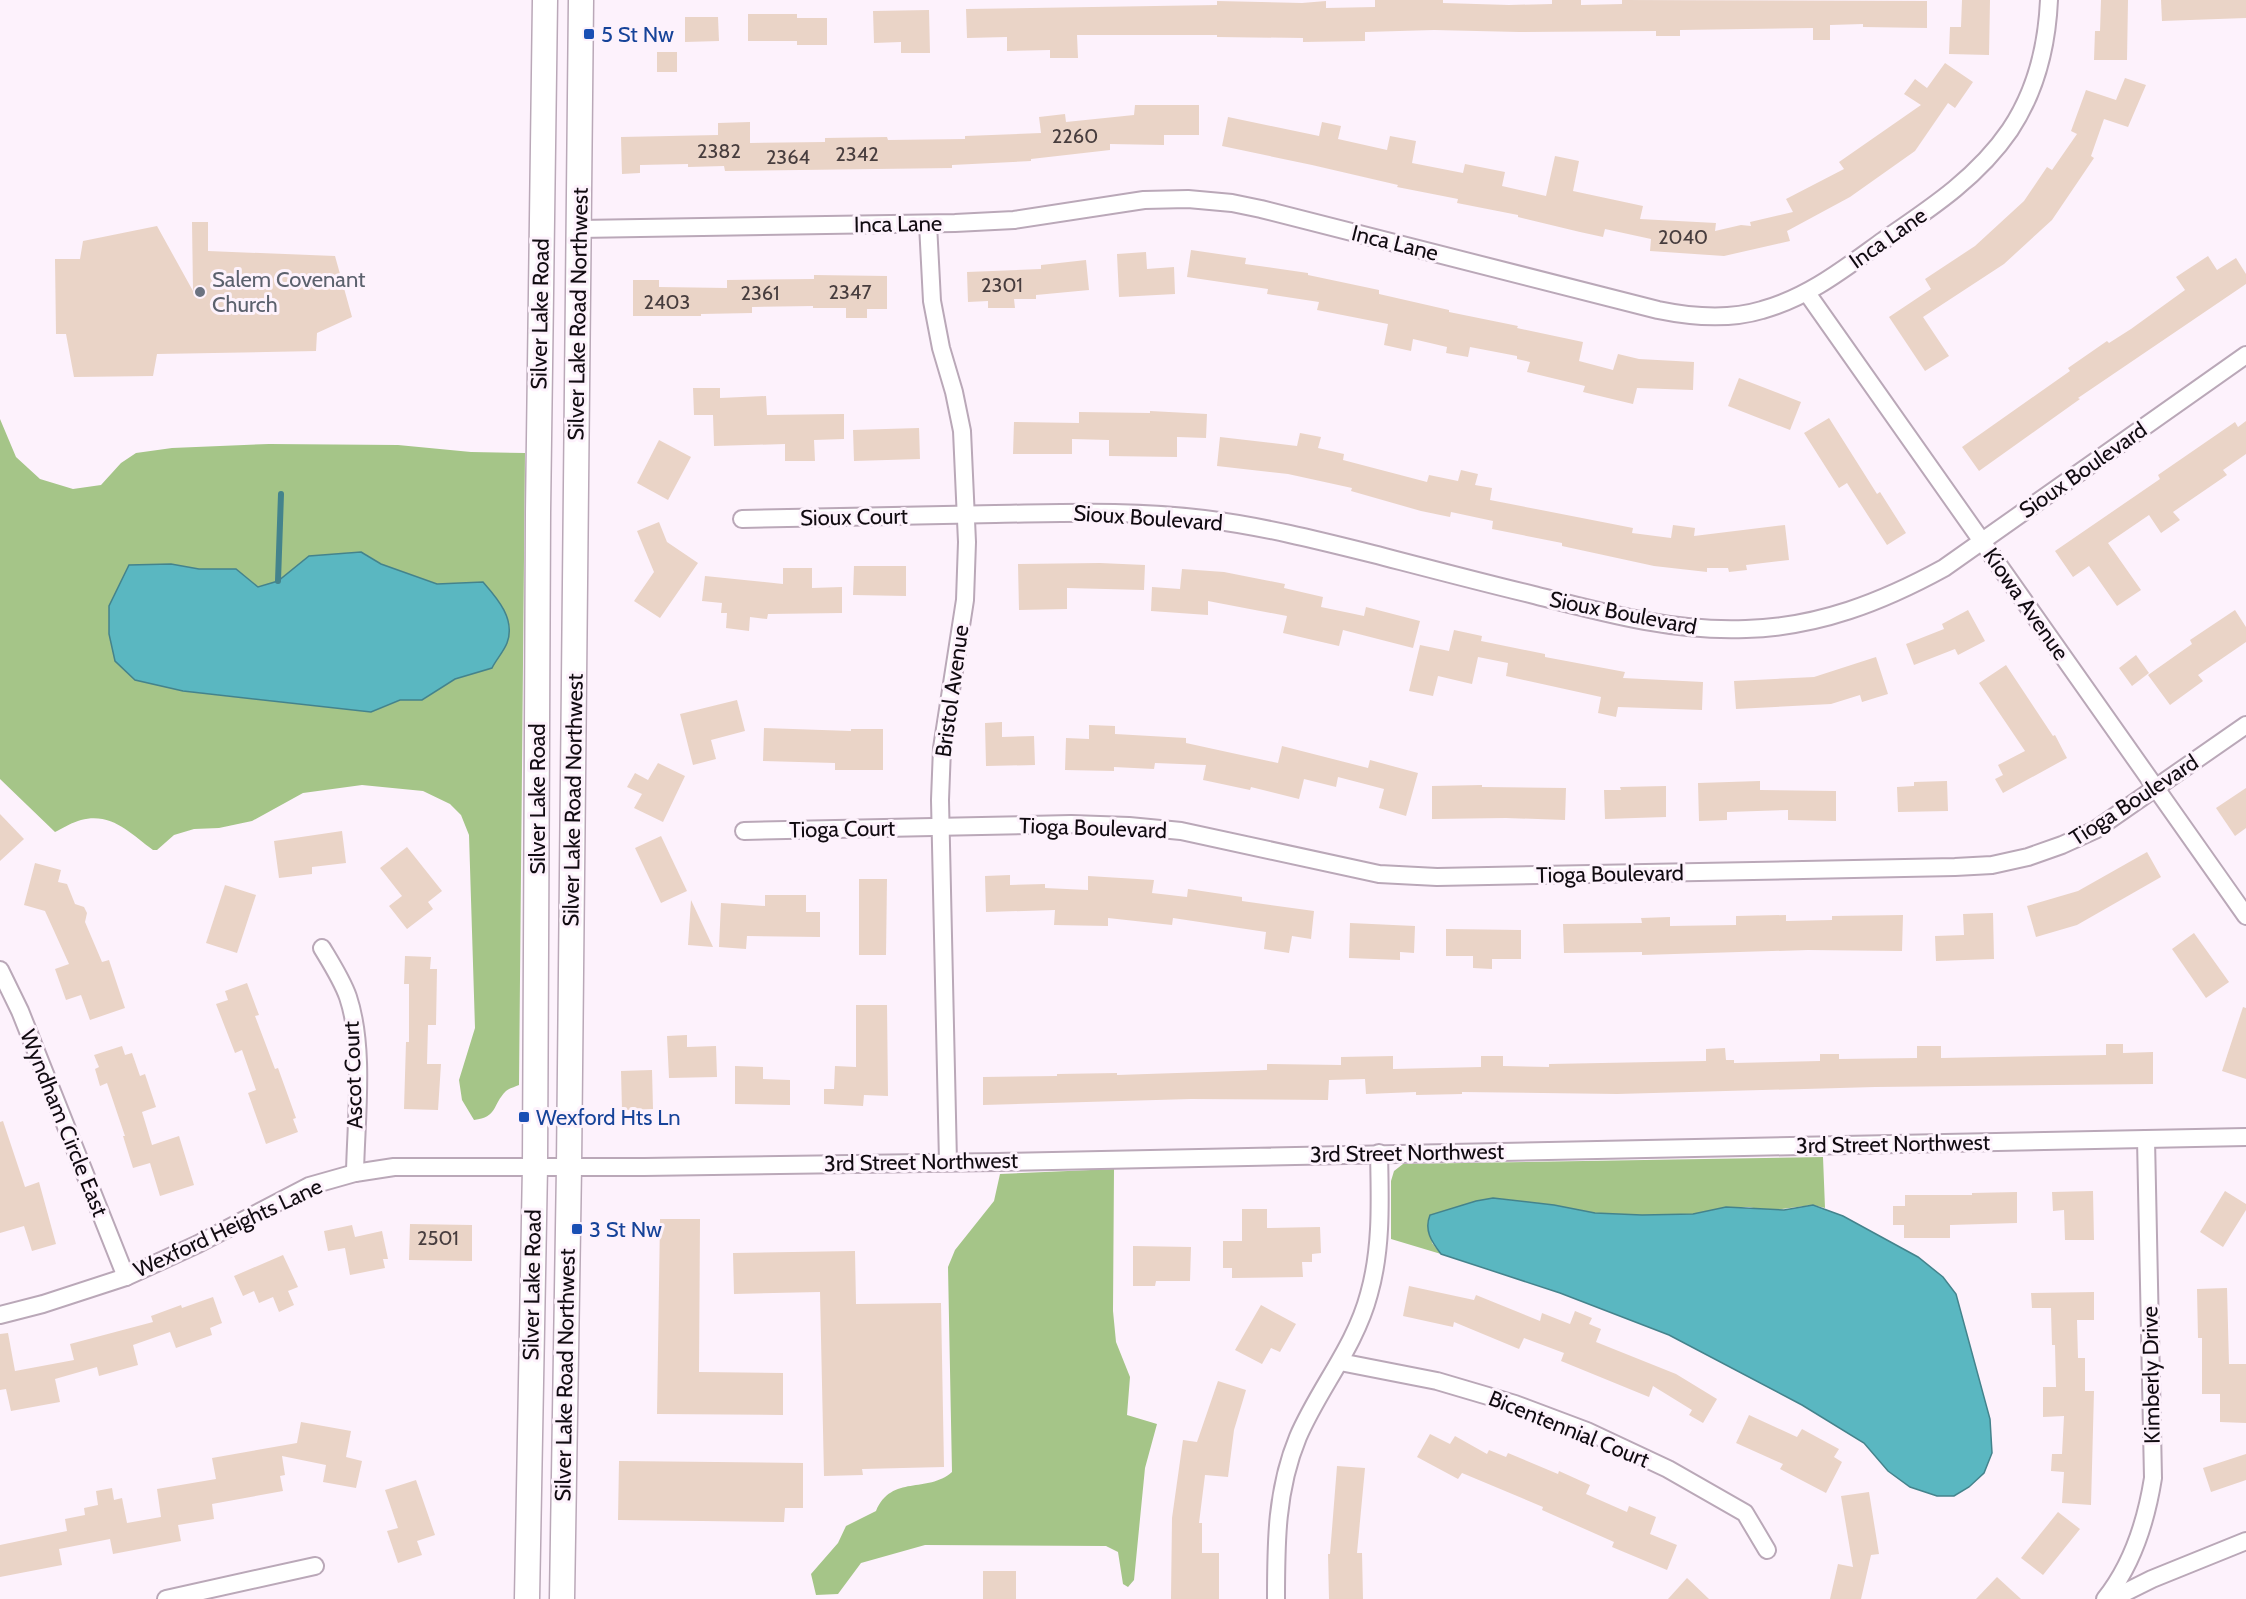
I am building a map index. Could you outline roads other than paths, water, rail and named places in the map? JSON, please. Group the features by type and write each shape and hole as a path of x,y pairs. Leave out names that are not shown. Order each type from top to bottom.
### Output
{"main road":[{"name":"Silver Lake Road","path":"527,1599 535,1166 538,501 544,0"},
{"name":"Silver Lake Road Northwest","path":"562,1599 569,1167 581,0"}],"street":[{"name":"Inca Lane","path":"579,229 928,224 1014,220 1144,200 1188,199 1232,203 1261,209 1671,313 1729,316 1760,311 1807,293 1946,197 1974,173 2012,128 2029,96 2041,61 2048,25 2049,0"},
{"name":"Bristol Avenue","path":"928,224 932,301 962,431 966,515 965,600 942,748 941,827 948,1161"},
{"name":"Kiowa Avenue","path":"1807,293 2246,916"},
{"name":"Sioux Boulevard","path":"966,515 1138,513 1214,520 1314,539 1618,617 1670,626 1713,630 1793,625 1823,619 1865,606 1906,589 1944,568 2246,355"},
{"name":"Sioux Court","path":"742,519 966,515"},
{"name":"Tioga Boulevard","path":"941,827 1071,824 1129,826 1191,833 1251,845 1329,865 1379,874 1437,877 1992,865 2028,857 2095,830 2246,725"},
{"name":"Tioga Court","path":"744,831 941,827"},
{"name":"Ascot Court","path":"322,948 347,995 355,1023 357,1052 355,1173"},
{"name":"Wyndham Circle East","path":"0,970 20,1011 126,1277"},
{"name":"3rd Street Northwest","path":"569,1167 2246,1137"},
{"name":"Kimberly Drive","path":"2104,1599 2127,1565 2139,1538 2153,1478 2146,1139"},
{"path":"1276,1599 1278,1507 1286,1471 1298,1436 1340,1362 1360,1321 1369,1295 1377,1259 1380,1218 1380,1154"},
{"name":"Wexford Heights Lane","path":"0,1315 43,1304 126,1277 198,1244 309,1186 355,1173 394,1167 569,1167"},
{"name":"Bicentennial Court","path":"1340,1362 1437,1382 1515,1404 1587,1431 1668,1469 1745,1513 1767,1550"},
{"path":"2112,1599 2152,1579 2246,1541"},
{"path":"166,1599 315,1566"}],"water":[{"path":"361,552 381,564 437,584 483,582 504,610 509,626 507,643 492,668 455,679 422,700 400,700 371,712 183,691 135,680 115,661 109,634 109,606 129,565 171,564 199,569 236,569 258,587 278,581 309,556"},
{"path":"1493,1198 1554,1205 1595,1213 1642,1215 1693,1214 1726,1207 1784,1210 1813,1205 1843,1216 1918,1257 1943,1277 1956,1294 1990,1419 1992,1453 1984,1473 1969,1487 1954,1496 1937,1496 1910,1487 1888,1471 1864,1443 1802,1405 1669,1335 1560,1293 1441,1254 1429,1235 1430,1215"}],"waterway":[{"path":"278,581 281,494"}],"place":[{"name":"5 St Nw","path":"589,34"},
{"name":"Salem Covenant Church","path":"200,292"},
{"name":"Wexford Hts Ln","path":"524,1117"},
{"name":"3 St Nw","path":"577,1229"}]}
